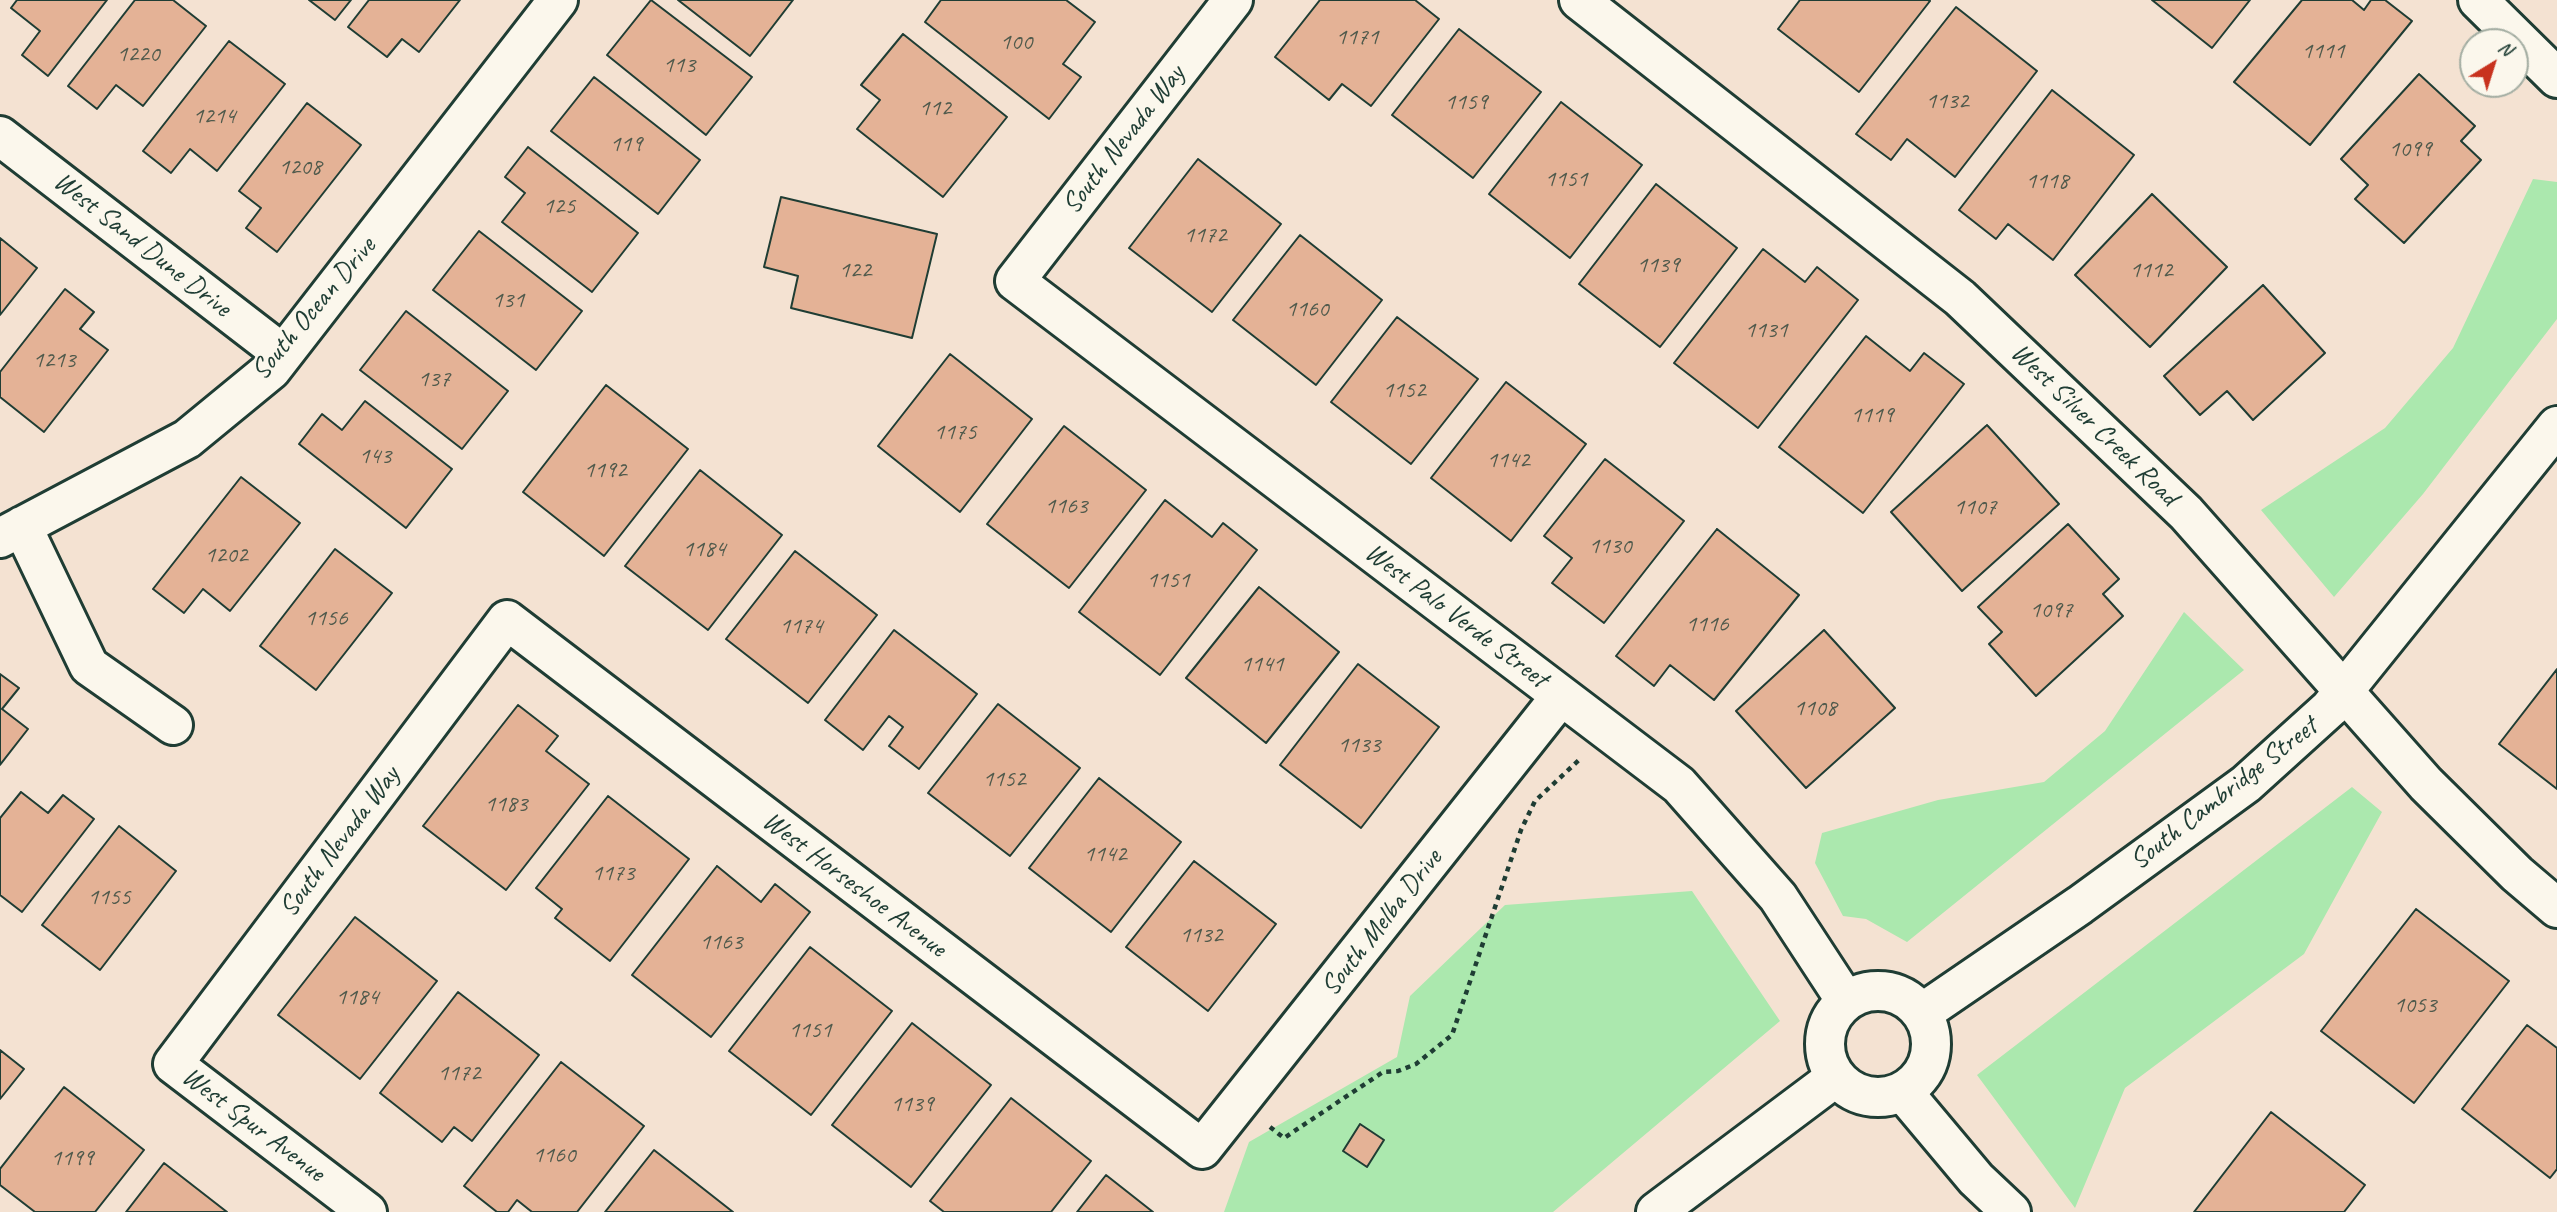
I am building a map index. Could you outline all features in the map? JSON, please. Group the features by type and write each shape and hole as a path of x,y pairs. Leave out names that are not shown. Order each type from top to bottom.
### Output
{"street":[{"name":"South Ocean Drive","path":"11,532 187,439 271,370 558,0"},
{"name":"South Nevada Way","path":"1015,281 1233,0"},
{"name":"West Silver Creek Road","path":"1579,0 1960,298 2186,513 2426,783 2517,874 2557,908"},
{"path":"2477,0 2557,78"},
{"name":"West Sand Dune Drive","path":"0,136 283,354"},
{"name":"West Palo Verde Street","path":"1015,281 1679,785 1769,887 1846,1001"},
{"name":"South Cambridge Street","path":"1922,1013 2080,905 2246,784 2330,708 2557,426"},
{"path":"11,532 89,666 173,725"},
{"name":"South Nevada Way","path":"173,1064 507,620"},
{"name":"West Horseshoe Avenue","path":"507,620 1202,1149"},
{"name":"South Melba Drive","path":"1202,1149 1561,696"},
{"path":"1862,993 1895,993 1909,1000 1922,1013 1930,1030 1930,1057 1917,1081 1903,1092 1885,1098 1866,1097 1850,1089 1836,1077 1827,1061 1824,1044 1834,1013 1846,1001 1862,993"},
{"name":"West Spur Avenue","path":"173,1064 367,1212"},
{"path":"1656,1212 1836,1077"},
{"path":"1903,1092 1976,1179 2011,1212"}],"path":[{"path":"1238,1104 1284,1138 1383,1072 1398,1071 1416,1064 1452,1035 1521,830 1535,801 1550,784 1609,733"}],"green space":[{"path":"2533,179 2557,182 2557,319 2423,494 2334,597 2261,510 2385,428 2453,348"},
{"path":"2184,612 2244,670 1907,942 1866,919 1843,916 1815,863 1822,833 1938,800 2044,782 2105,731"},
{"path":"2352,787 2382,812 2304,954 2125,1088 2075,1208 1977,1075"},
{"path":"1692,891 1780,1021 1553,1212 1224,1212 1249,1142 1397,1057 1410,996 1505,905"}],"building":[{"path":"17,0 107,0 48,76 22,55 40,31 11,8"},
{"path":"135,0 173,0 206,26 143,106 116,85 97,109 68,86"},
{"path":"309,0 351,0 335,20"},
{"path":"369,0 460,0 419,52 402,39 387,57 348,27"},
{"path":"651,0 752,77 706,135 607,55"},
{"path":"678,0 793,0 750,56"},
{"path":"941,0 1066,0 1095,22 1063,64 1081,77 1049,119 925,22"},
{"path":"1320,0 1415,0 1439,19 1371,106 1342,84 1329,100 1275,57"},
{"path":"1800,0 1930,1 1859,92 1778,29"},
{"path":"2152,0 2250,0 2212,48"},
{"path":"2302,0 2352,0 2364,10 2371,0 2385,0 2412,21 2310,145 2234,82"},
{"path":"1956,7 2037,71 1955,177 1907,139 1891,160 1856,134"},
{"path":"1459,29 1541,92 1473,178 1392,115"},
{"path":"903,34 1007,117 943,197 857,129 880,100 861,85"},
{"path":"229,41 285,84 217,171 190,149 171,173 143,151"},
{"path":"2419,74 2475,126 2461,141 2481,160 2404,243 2355,199 2368,185 2341,159"},
{"path":"594,77 700,160 658,214 551,131"},
{"path":"2052,90 2134,155 2053,260 2008,224 1996,239 1959,210"},
{"path":"1561,102 1642,165 1570,258 1489,194"},
{"path":"307,103 361,145 277,252 246,228 261,208 239,191"},
{"path":"528,147 638,233 592,292 502,222 525,193 505,177"},
{"path":"1198,159 1281,224 1212,312 1129,248"},
{"path":"1656,184 1737,248 1660,347 1579,284"},
{"path":"2152,194 2227,267 2150,347 2075,275"},
{"path":"781,197 937,234 912,338 791,308 798,276 764,267"},
{"path":"479,231 582,311 536,370 433,290"},
{"path":"1300,235 1382,300 1316,385 1233,320"},
{"path":"0,238 37,268 0,315"},
{"path":"1763,249 1805,282 1817,267 1858,300 1758,428 1674,363"},
{"path":"2263,285 2325,353 2253,420 2227,391 2200,415 2164,376"},
{"path":"65,289 94,312 80,329 108,350 44,432 0,397 0,372"},
{"path":"406,311 508,391 462,449 360,370"},
{"path":"1397,317 1478,379 1411,464 1331,402"},
{"path":"1866,336 1910,371 1924,353 1964,384 1863,513 1779,447"},
{"path":"950,354 1032,419 960,512 878,446"},
{"path":"1506,382 1586,444 1511,541 1431,478"},
{"path":"606,385 688,449 604,556 523,492"},
{"path":"365,401 452,469 406,528 299,444 322,414 342,430"},
{"path":"1987,425 2059,504 1962,591 1891,512"},
{"path":"1064,426 1146,490 1069,588 987,524"},
{"path":"1605,459 1684,521 1604,623 1552,583 1572,558 1544,536"},
{"path":"700,470 782,535 708,630 625,566"},
{"path":"241,477 300,523 230,611 203,589 184,613 153,589"},
{"path":"1165,500 1212,537 1223,523 1257,550 1160,675 1079,612"},
{"path":"2068,524 2119,579 2103,594 2123,616 2036,696 1989,644 2002,632 1978,607"},
{"path":"1717,529 1799,595 1714,700 1670,665 1654,686 1616,656"},
{"path":"335,549 392,593 316,690 260,646"},
{"path":"795,551 877,615 808,703 726,639"},
{"path":"1259,587 1339,652 1266,743 1186,678"},
{"path":"894,630 977,694 919,769 889,746 903,727 889,716 863,750 825,720"},
{"path":"1824,630 1895,708 1806,788 1736,711"},
{"path":"1358,664 1439,727 1361,828 1280,765"},
{"path":"2557,669 2557,789 2499,744"},
{"path":"0,674 19,688 2,709 28,729 0,765"},
{"path":"998,704 1080,768 1010,856 928,793"},
{"path":"518,705 558,736 546,751 589,784 506,890 423,826"},
{"path":"1099,778 1181,842 1111,932 1029,868"},
{"path":"21,792 48,813 63,795 94,819 22,912 0,895 0,818"},
{"path":"608,796 689,859 610,961 555,918 562,909 536,888"},
{"path":"119,826 176,871 100,970 42,925"},
{"path":"1194,861 1276,924 1208,1011 1126,947"},
{"path":"717,866 761,902 775,884 810,912 711,1037 632,975"},
{"path":"2416,909 2509,981 2414,1103 2321,1031"},
{"path":"355,917 437,981 360,1079 278,1015"},
{"path":"810,947 892,1011 811,1115 729,1051"},
{"path":"458,992 539,1055 472,1141 454,1127 442,1142 380,1093"},
{"path":"912,1023 991,1085 911,1187 832,1125"},
{"path":"2527,1025 2557,1048 2557,1169 2550,1178 2462,1109"},
{"path":"0,1050 24,1069 0,1099"},
{"path":"561,1062 644,1126 577,1212 532,1212 517,1200 508,1212 497,1212 464,1186"},
{"path":"64,1087 144,1150 95,1212 35,1212 0,1185 0,1169"},
{"path":"1011,1098 1091,1161 1051,1212 944,1212 930,1201"},
{"path":"2271,1112 2365,1185 2344,1212 2194,1212"},
{"path":"1360,1124 1384,1140 1367,1167 1343,1151"},
{"path":"654,1150 733,1212 605,1212"},
{"path":"164,1163 227,1212 126,1212"},
{"path":"1106,1175 1153,1212 1077,1212"}]}
